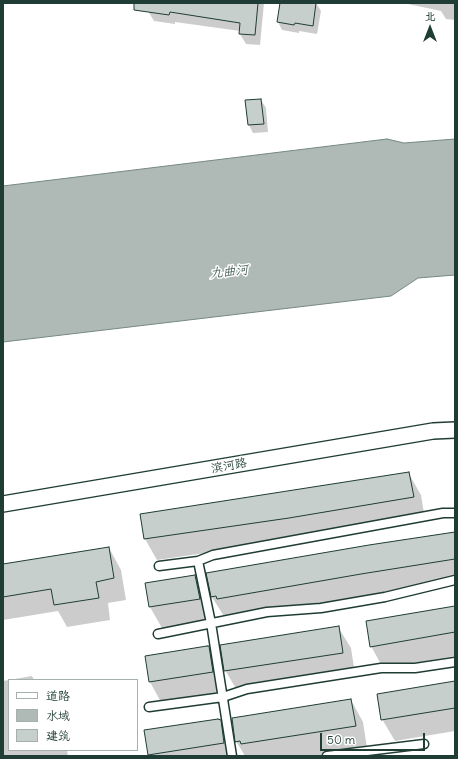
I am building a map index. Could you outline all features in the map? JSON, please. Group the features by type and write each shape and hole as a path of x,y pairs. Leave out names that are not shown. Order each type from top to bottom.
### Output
{"street":[{"name":"滨河路","path":"3,504 434,431 455,430"}],"lane":[{"path":"158,566 198,561 213,555 443,513 455,513"},
{"path":"198,561 223,697 232,756"},
{"path":"158,634 267,612 321,608 385,597 455,580"},
{"path":"149,707 223,697 247,689 381,668 415,668 455,662"},
{"path":"327,756 424,744"}],"water":[{"name":"九曲河","path":"387,139 404,143 455,139 455,275 418,278 391,296 3,342 3,186"}],"building":[{"path":"134,3 258,3 255,35 239,34 240,23 170,12 169,15 134,10"},
{"path":"280,3 316,3 313,26 277,22"},
{"path":"261,99 264,124 248,125 245,100"},
{"path":"409,472 414,497 289,518 144,539 140,514"},
{"path":"455,532 455,559 217,599 216,596 211,597 206,573"},
{"path":"109,547 114,578 96,582 99,598 54,605 51,589 3,597 3,564"},
{"path":"195,575 200,599 149,607 145,583"},
{"path":"455,606 455,632 370,647 366,621"},
{"path":"339,626 343,653 224,671 220,645"},
{"path":"209,646 213,672 149,682 145,656"},
{"path":"455,681 455,708 381,720 377,694"},
{"path":"351,699 356,726 241,744 240,741 235,742 232,718"},
{"path":"218,719 221,720 224,743 148,755 144,730"}]}
